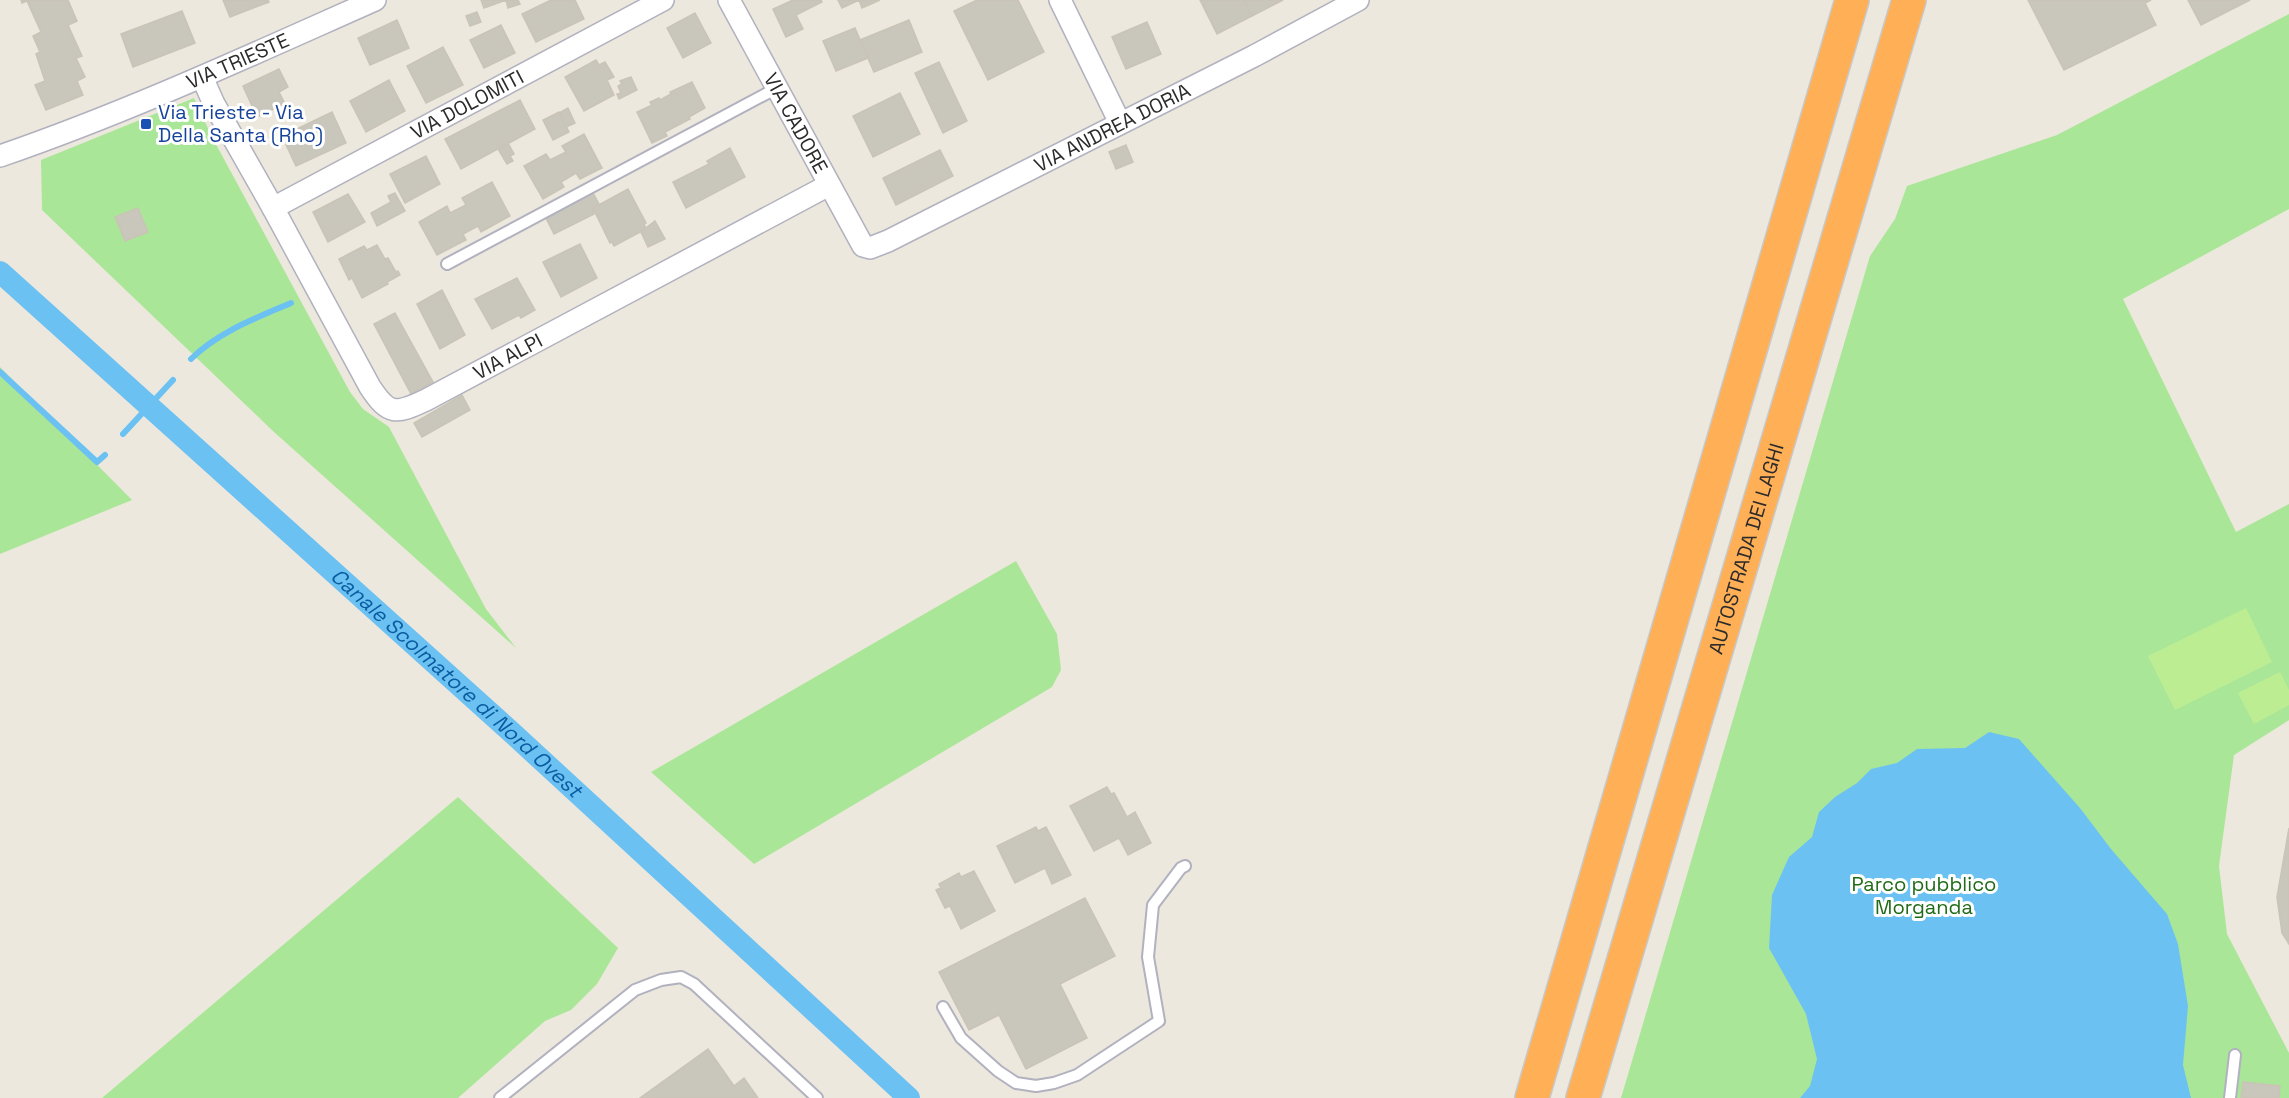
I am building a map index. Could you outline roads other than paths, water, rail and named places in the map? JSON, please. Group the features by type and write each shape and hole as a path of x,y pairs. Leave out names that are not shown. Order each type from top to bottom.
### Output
{"highway":[{"path":"1532,1098 1852,0"},
{"name":"AUTOSTRADA DEI LAGHI","path":"1584,1098 1909,0"}],"street":[{"name":"VIA TRIESTE","path":"0,156 104,118 375,0"},
{"name":"VIA DOLOMITI","path":"273,207 663,0"},
{"name":"VIA CADORE","path":"729,0 863,246"},
{"path":"1060,0 1120,123"},
{"name":"VIA ANDREA DORIA","path":"863,246 870,248 888,241 1254,56 1358,0"},
{"path":"202,77 214,104 273,207"},
{"name":"VIA ALPI","path":"273,207 370,387 381,404 390,410 406,409 426,400 829,185"}],"lane":[{"path":"447,264 777,88"},
{"path":"943,1007 961,1038 998,1071 1016,1083 1036,1086 1077,1075 1159,1021 1148,957 1153,905 1181,868 1185,866"},
{"path":"500,1098 635,990 661,980 681,977 694,984 817,1098"},
{"path":"2230,1098 2235,1055"}],"water":[{"path":"1989,732 2019,739 2080,808 2111,849 2167,914 2178,944 2188,1006 2183,1065 2191,1098 1800,1098 1810,1086 1817,1059 1806,1014 1769,948 1772,895 1789,857 1812,837 1819,812 1835,797 1857,783 1871,769 1897,763 1917,749 1965,748"}],"waterway":[{"name":"Canale Scolmatore di Nord Ovest","path":"0,272 509,730 909,1098"},
{"path":"191,359 225,333 291,303"},
{"path":"0,372 97,462 105,455"},
{"name":"Canale Scolmatore di Nord Ovest","path":"123,434 173,380"}],"place":[{"name":"Via Trieste - Via Della Santa (Rho)","path":"146,124"}],"park label":[{"name":"Parco pubblico Morganda","path":"1924,896"}]}
